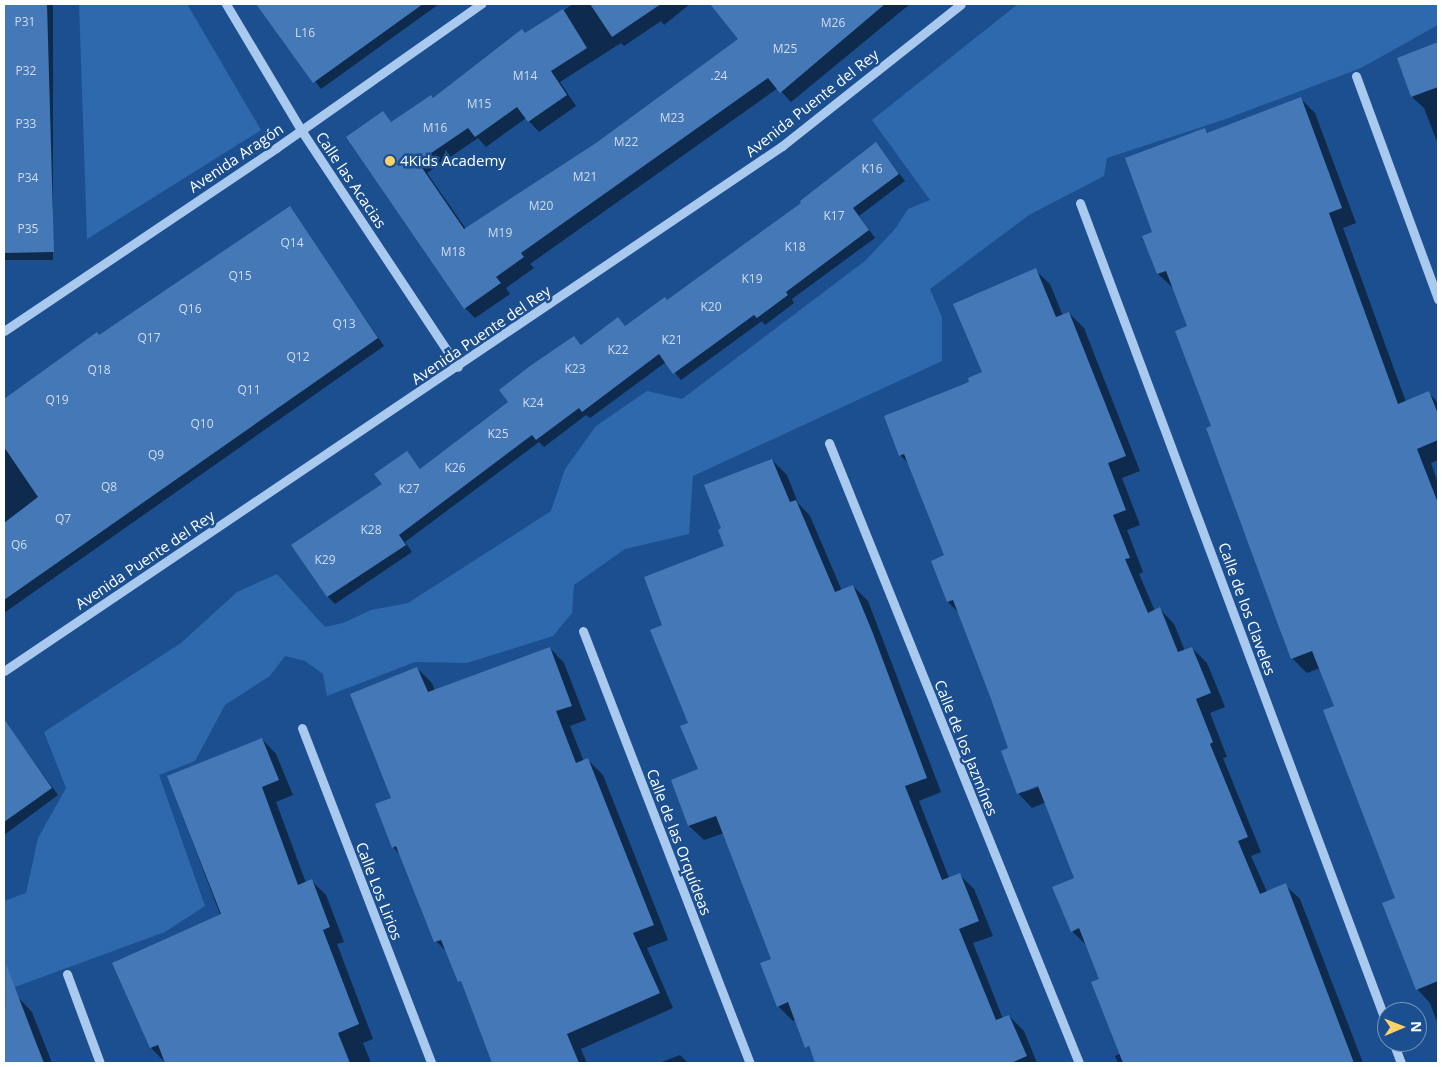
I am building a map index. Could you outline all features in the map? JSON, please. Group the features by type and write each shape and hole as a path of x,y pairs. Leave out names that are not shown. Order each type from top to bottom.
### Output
{"street":[{"name":"Calle las Acacias","path":"226,4 301,130 458,367"},
{"name":"Avenida Aragón","path":"4,331 301,130 481,4"},
{"name":"Avenida Puente del Rey","path":"4,671 458,367 782,146 961,4"},
{"path":"1356,76 1438,299"},
{"name":"Calle de los Claveles","path":"1080,203 1378,1002"},
{"name":"Calle de los Jazmínes","path":"828,443 1079,1063"},
{"name":"Calle de las Orquídeas","path":"583,631 750,1063"},
{"name":"Calle Los Lirios","path":"302,728 431,1063"},
{"path":"67,974 100,1063"}],"shaded area":[{"path":"79,4 187,4 261,130 87,239"},
{"path":"1018,4 1438,4 1438,25 1361,68 1226,119 1107,158 1104,176 1029,215 930,289 942,317 942,361 693,476 689,534 625,549 574,585 572,613 553,636 467,663 415,662 327,696 323,674 305,661 285,656 270,676 225,705 195,761 159,775 205,906 165,932 4,991 4,901 26,893 38,838 66,788 44,732 181,643 237,592 277,574 325,627 343,623 371,610 408,603 551,511 565,469 596,426 647,391 682,399 865,261 895,229 908,209 930,200 872,120"}],"building":[{"path":"4,4 47,4 54,252 4,253"},
{"path":"256,4 423,4 313,83"},
{"path":"590,4 661,4 612,37"},
{"path":"710,4 885,4 780,93 768,78 521,253 524,257 496,277 501,283 464,309 346,137 383,111 391,122 431,95 433,98 522,29 525,33 563,9 587,48 551,71 567,95 528,122 517,107 475,137 468,128 418,162 464,229 596,143 738,39"},
{"path":"1438,42 1438,87 1411,97 1397,58"},
{"path":"1301,97 1342,208 1329,213 1398,404 1429,391 1438,414 1438,440 1417,449 1438,503 1438,981 1416,990 1382,903 1395,898 1323,710 1334,706 1312,651 1291,659 1206,428 1211,426 1175,331 1187,326 1166,271 1157,274 1142,236 1152,232 1125,158 1205,128 1207,133"},
{"path":"876,142 899,174 853,208 869,230 786,292 788,295 757,318 754,315 673,374 659,354 582,412 579,408 536,440 532,435 399,535 406,545 327,597 291,545 382,484 374,474 407,451 420,469 508,402 499,390 530,366 574,336 581,345 618,317 625,326 665,297 667,300 801,203 800,201"},
{"path":"290,206 378,338 4,600 4,523 38,497 4,447 4,399 97,332 99,335"},
{"path":"1036,268 1056,317 1069,312 1126,456 1108,463 1126,510 1113,515 1130,558 1125,559 1148,613 1160,607 1178,652 1192,647 1211,693 1196,699 1213,742 1210,744 1248,837 1238,841 1260,894 1286,883 1354,1063 1123,1063 1091,982 1099,979 1079,928 1071,932 1052,887 1074,878 1038,786 1017,794 1001,751 1008,748 991,699 953,600 947,602 931,561 944,555 904,454 899,456 884,416 969,382 968,378 982,372 953,304"},
{"path":"772,459 790,502 796,500 835,592 853,585 872,631 927,778 905,786 942,880 960,873 979,921 959,929 996,1020 1009,1015 1027,1056 1011,1063 815,1063 809,1046 805,1048 788,1002 777,1007 760,963 771,959 716,816 688,826 671,780 698,769 680,726 688,723 650,630 662,625 644,577 724,546 718,530 721,528 704,485"},
{"path":"550,647 572,706 556,711 576,763 588,758 654,925 633,933 660,993 567,1034 579,1063 492,1063 461,981 458,982 441,940 434,942 396,846 392,848 375,804 391,798 350,694 417,667 428,692"},
{"path":"4,719 52,788 4,822"},
{"path":"262,738 279,780 262,787 298,885 312,879 330,927 323,930 359,1024 338,1033 350,1063 165,1063 158,1045 150,1048 112,963 221,914 167,776"},
{"path":"6,964 35,1040 44,1063 4,1063"}],"place":[{"name":"4Kids Academy","path":"390,161"}]}
